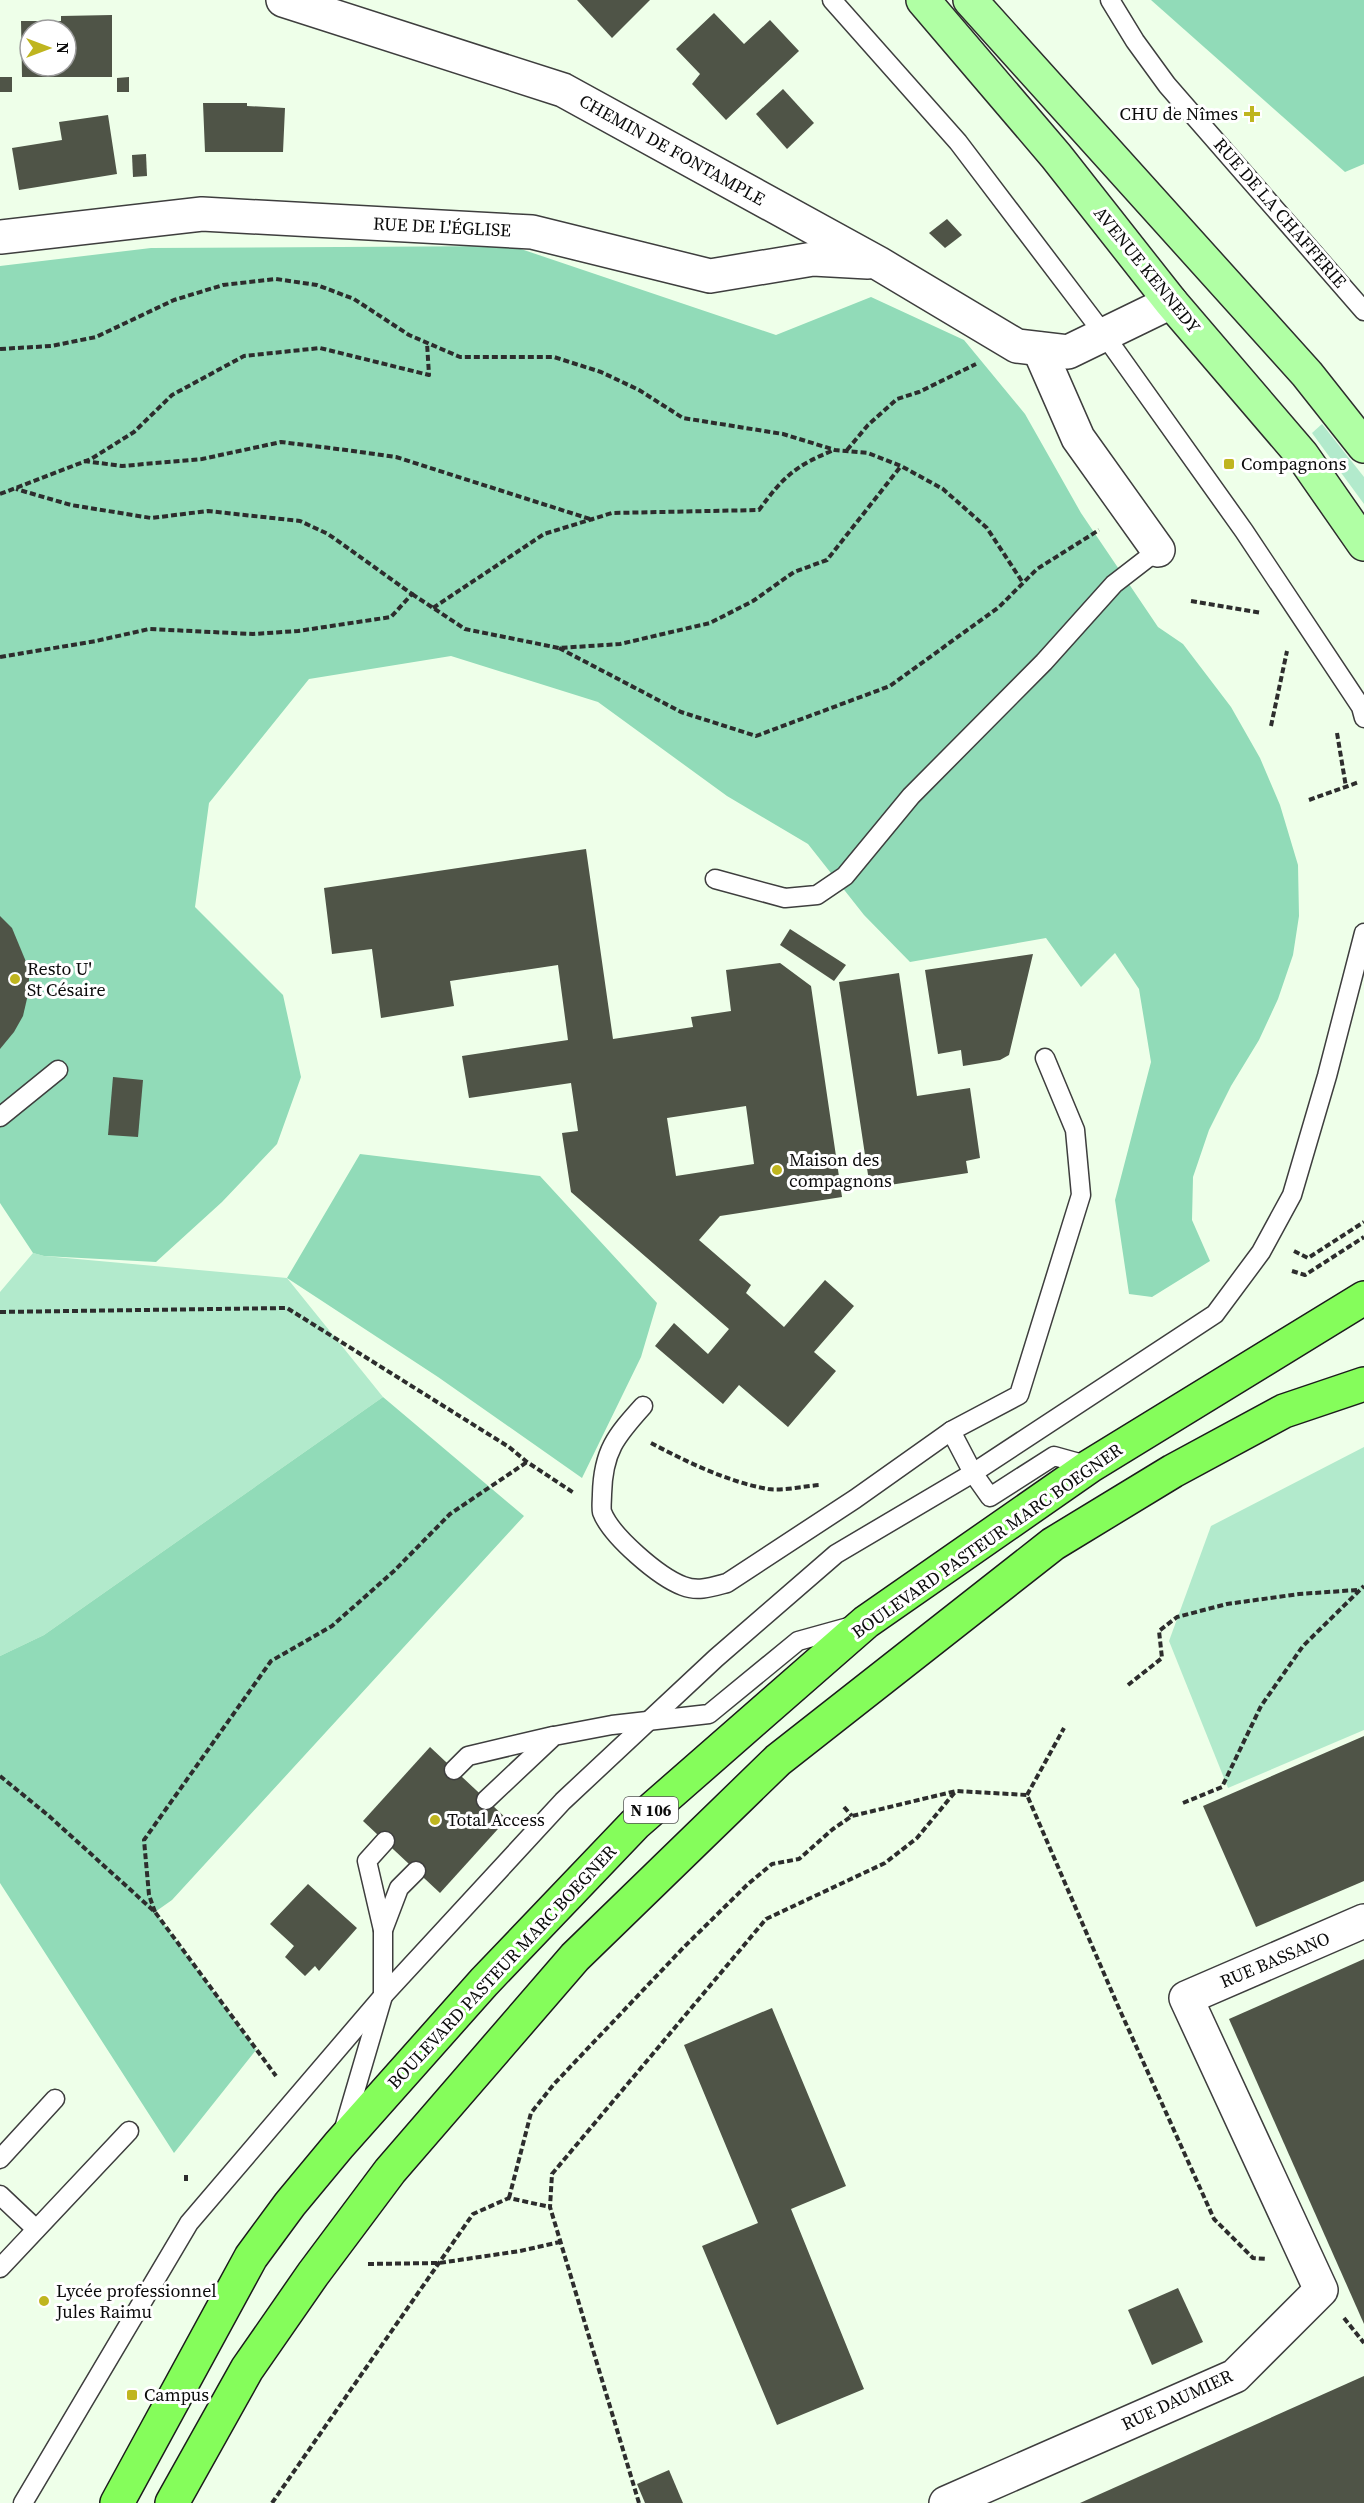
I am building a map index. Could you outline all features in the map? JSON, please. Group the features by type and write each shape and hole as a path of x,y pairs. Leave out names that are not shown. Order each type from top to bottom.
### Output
{"main road":[{"name":"AVENUE KENNEDY","path":"923,0 1056,156 1171,302 1302,455 1364,544"},
{"path":"970,0 1307,374 1364,446"},
{"name":"BOULEVARD PASTEUR MARC BOEGNER","path":"117,2503 251,2257 283,2213 339,2145 484,1982 635,1824 866,1622 1090,1466 1270,1358 1364,1298"},
{"name":"N 106","path":"172,2503 247,2369 313,2274 390,2171 575,1957 778,1760 1053,1544 1173,1471 1284,1411 1364,1384"}],"street":[{"name":"CHEMIN DE FONTAMPLE","path":"283,0 563,90 878,263 1017,346 1068,352 1103,333 1171,302"},
{"name":"RUE DE L'ÉGLISE","path":"0,237 202,214 532,232 710,276 813,259 878,263"},
{"path":"1040,349 1078,438 1158,550"},
{"name":"RUE BASSANO","path":"1186,1998 1364,1921"},
{"name":"RUE DAUMIER","path":"946,2503 1235,2376 1321,2290 1186,1998"}],"lane":[{"path":"832,0 958,142 1103,333 1244,531 1361,707 1364,718"},
{"name":"RUE DE LA CHAFFERIE","path":"1110,0 1167,86 1364,311"},
{"path":"715,879 785,898 817,895 845,876 911,796 1044,662 1114,584 1158,550"},
{"path":"22,2503 189,2223 383,1996 563,1801 716,1658 836,1554 974,1473 1215,1314 1262,1252 1292,1195 1306,1151 1364,933"},
{"path":"643,1406 616,1437 603,1472 602,1512 624,1543 655,1570 684,1587 704,1589 727,1583 855,1499 951,1431 1018,1395 1081,1195 1075,1130 1045,1058"},
{"path":"0,1118 58,1070"},
{"path":"951,1431 990,1497 1054,1456 1090,1466"},
{"path":"454,1770 468,1756 554,1736 612,1725 709,1714 798,1641 866,1622"},
{"path":"486,1800 554,1736"},
{"path":"339,2145 383,1996 382,1930 367,1861 385,1841"},
{"path":"382,1930 399,1888 417,1871"},
{"path":"0,2159 55,2099"},
{"path":"0,2268 129,2131"},
{"path":"0,2195 36,2229"}],"path":[{"path":"0,350 51,346 96,338 174,300 223,285 276,279 316,285 354,299 409,335 460,357 554,357 601,372 639,390 683,418 783,434 835,450 868,453 901,466 944,489 987,528 1023,583"},
{"path":"0,494 84,461 134,432 172,395 244,356 321,348 429,375 427,343"},
{"path":"847,450 868,425 897,399 919,392 957,372"},
{"path":"84,461 122,466 202,459 281,442 396,457 593,519"},
{"path":"433,608 544,534 612,513 759,510 782,479 810,459 835,450"},
{"path":"16,489 71,505 151,518 207,512 300,521 328,534 465,629 560,648 620,644 710,623 753,601 794,572 827,560 901,466"},
{"path":"560,648 681,712 756,736 890,686 999,608 1038,569 1130,511"},
{"path":"0,657 96,642 149,629 253,634 298,631 391,617 412,594"},
{"path":"1191,601 1263,613"},
{"path":"1271,726 1288,647 1293,656"},
{"path":"1335,730 1340,740 1346,787"},
{"path":"1309,800 1359,782"},
{"path":"1269,1238 1308,1258 1364,1222"},
{"path":"1292,1271 1305,1275 1364,1237"},
{"path":"0,1312 287,1308 508,1447 602,1512"},
{"path":"624,1428 678,1458 742,1482 770,1489 825,1485 855,1499"},
{"path":"155,1912 149,1895 144,1840 271,1661 332,1626 394,1572 450,1514 527,1462"},
{"path":"1183,1803 1222,1787 1262,1706 1303,1646 1364,1586"},
{"path":"1128,1685 1162,1658 1159,1631 1177,1617 1227,1604 1299,1594 1358,1590"},
{"path":"1027,1795 1064,1728"},
{"path":"0,1776 49,1816 155,1912 275,2075"},
{"path":"508,2198 531,2113 554,2084 684,1947 748,1884 772,1864 799,1859 833,1829 852,1816 956,1791 1027,1795"},
{"path":"639,2503 550,2207 552,2174 766,1918 885,1863 917,1838 956,1791"},
{"path":"1027,1795 1118,2006 1214,2219 1253,2258 1280,2259 1303,2251"},
{"path":"844,1807 852,1816"},
{"path":"272,2503 473,2214 508,2198 550,2207"},
{"path":"360,2264 439,2263 520,2251 560,2242"}],"green space":[{"path":"1151,0 1364,0 1364,164 1345,172"},
{"path":"512,246 776,335 871,297 964,340 1025,414 1081,513 1158,627 1183,644 1231,707 1260,758 1280,805 1298,865 1299,916 1293,955 1278,999 1259,1040 1231,1086 1209,1130 1193,1177 1192,1220 1210,1261 1152,1297 1129,1294 1115,1200 1151,1062 1139,989 1115,953 1081,987 1046,938 910,962 864,915 808,844 727,796 598,702 451,656 309,679 209,803 195,907 283,995 301,1077 277,1144 222,1202 156,1262 44,1256 33,1253 0,1203 0,266 151,248"},
{"path":"1322,424 1364,477 1364,504 1312,433"},
{"path":"360,1154 540,1176 657,1303 641,1357 582,1478 438,1377 287,1278"},
{"path":"33,1253 44,1256 287,1278 383,1397 44,1635 0,1656 0,1292"},
{"path":"383,1397 524,1516 172,1900 155,1912 256,2050 174,2153 0,1883 0,1656 44,1635"},
{"path":"1364,1447 1364,1730 1228,1788 1169,1641 1211,1526"}],"building":[{"path":"577,0 650,0 612,38"},
{"path":"714,13 744,44 770,20 799,51 726,120 692,84 700,74 676,49"},
{"path":"112,15 112,77 78,77 78,18 61,18 61,16"},
{"path":"0,77 12,77 12,92 0,92"},
{"path":"129,77 129,92 117,92 117,78"},
{"path":"783,89 814,123 787,149 756,114"},
{"path":"203,103 247,103 247,106 285,108 283,152 205,152"},
{"path":"108,115 117,174 19,190 12,148 62,140 59,122"},
{"path":"146,154 147,176 133,177 132,155"},
{"path":"947,219 962,235 945,248 929,233"},
{"name":"Maison des compagnons","path":"586,849 613,1039 693,1027 691,1017 731,1011 726,970 780,963 811,986 842,1197 720,1216 699,1240 751,1285 746,1293 784,1327 825,1280 854,1306 814,1352 836,1371 788,1427 739,1385 723,1404 655,1346 674,1323 708,1354 729,1329 571,1192 562,1133 578,1131 571,1083 469,1098 462,1056 568,1040 558,965 450,981 454,1006 381,1018 372,949 332,954 324,888","holes":["746,1106 754,1164 676,1176 667,1118"]},
{"name":"Resto U' St Césaire","path":"0,916 12,928 29,969 29,990 23,1016 0,1049"},
{"path":"790,929 846,965 834,981 780,945"},
{"path":"1033,954 1009,1055 1000,1060 963,1066 961,1050 938,1054 925,970"},
{"name":"Maison des compagnons","path":"899,973 917,1096 970,1088 980,1158 966,1161 968,1173 870,1188 839,982"},
{"path":"113,1077 143,1080 138,1137 108,1135"},
{"path":"1364,1736 1364,1881 1256,1927 1203,1806"},
{"name":"Total Access","path":"430,1747 507,1819 440,1893 363,1821"},
{"path":"308,1884 357,1928 319,1971 315,1966 305,1976 285,1957 294,1946 270,1924"},
{"path":"1364,1959 1364,2324 1229,2019"},
{"path":"772,2008 846,2186 791,2209 864,2389 777,2425 702,2246 758,2223 684,2045"},
{"path":"1178,2288 1203,2342 1152,2365 1128,2310"},
{"path":"1364,2376 1364,2503 1080,2503"},
{"path":"669,2470 683,2503 645,2503 637,2484"}],"place":[{"name":"CHU de Nîmes","path":"1252,114"},
{"name":"Compagnons","path":"1229,464"},
{"name":"Resto U' St Césaire","path":"15,979"},
{"name":"Maison des compagnons","path":"777,1170"},
{"name":"Total Access","path":"435,1820"},
{"name":"Lycée professionnel Jules Raimu","path":"44,2301"},
{"name":"Campus","path":"132,2395"}]}
